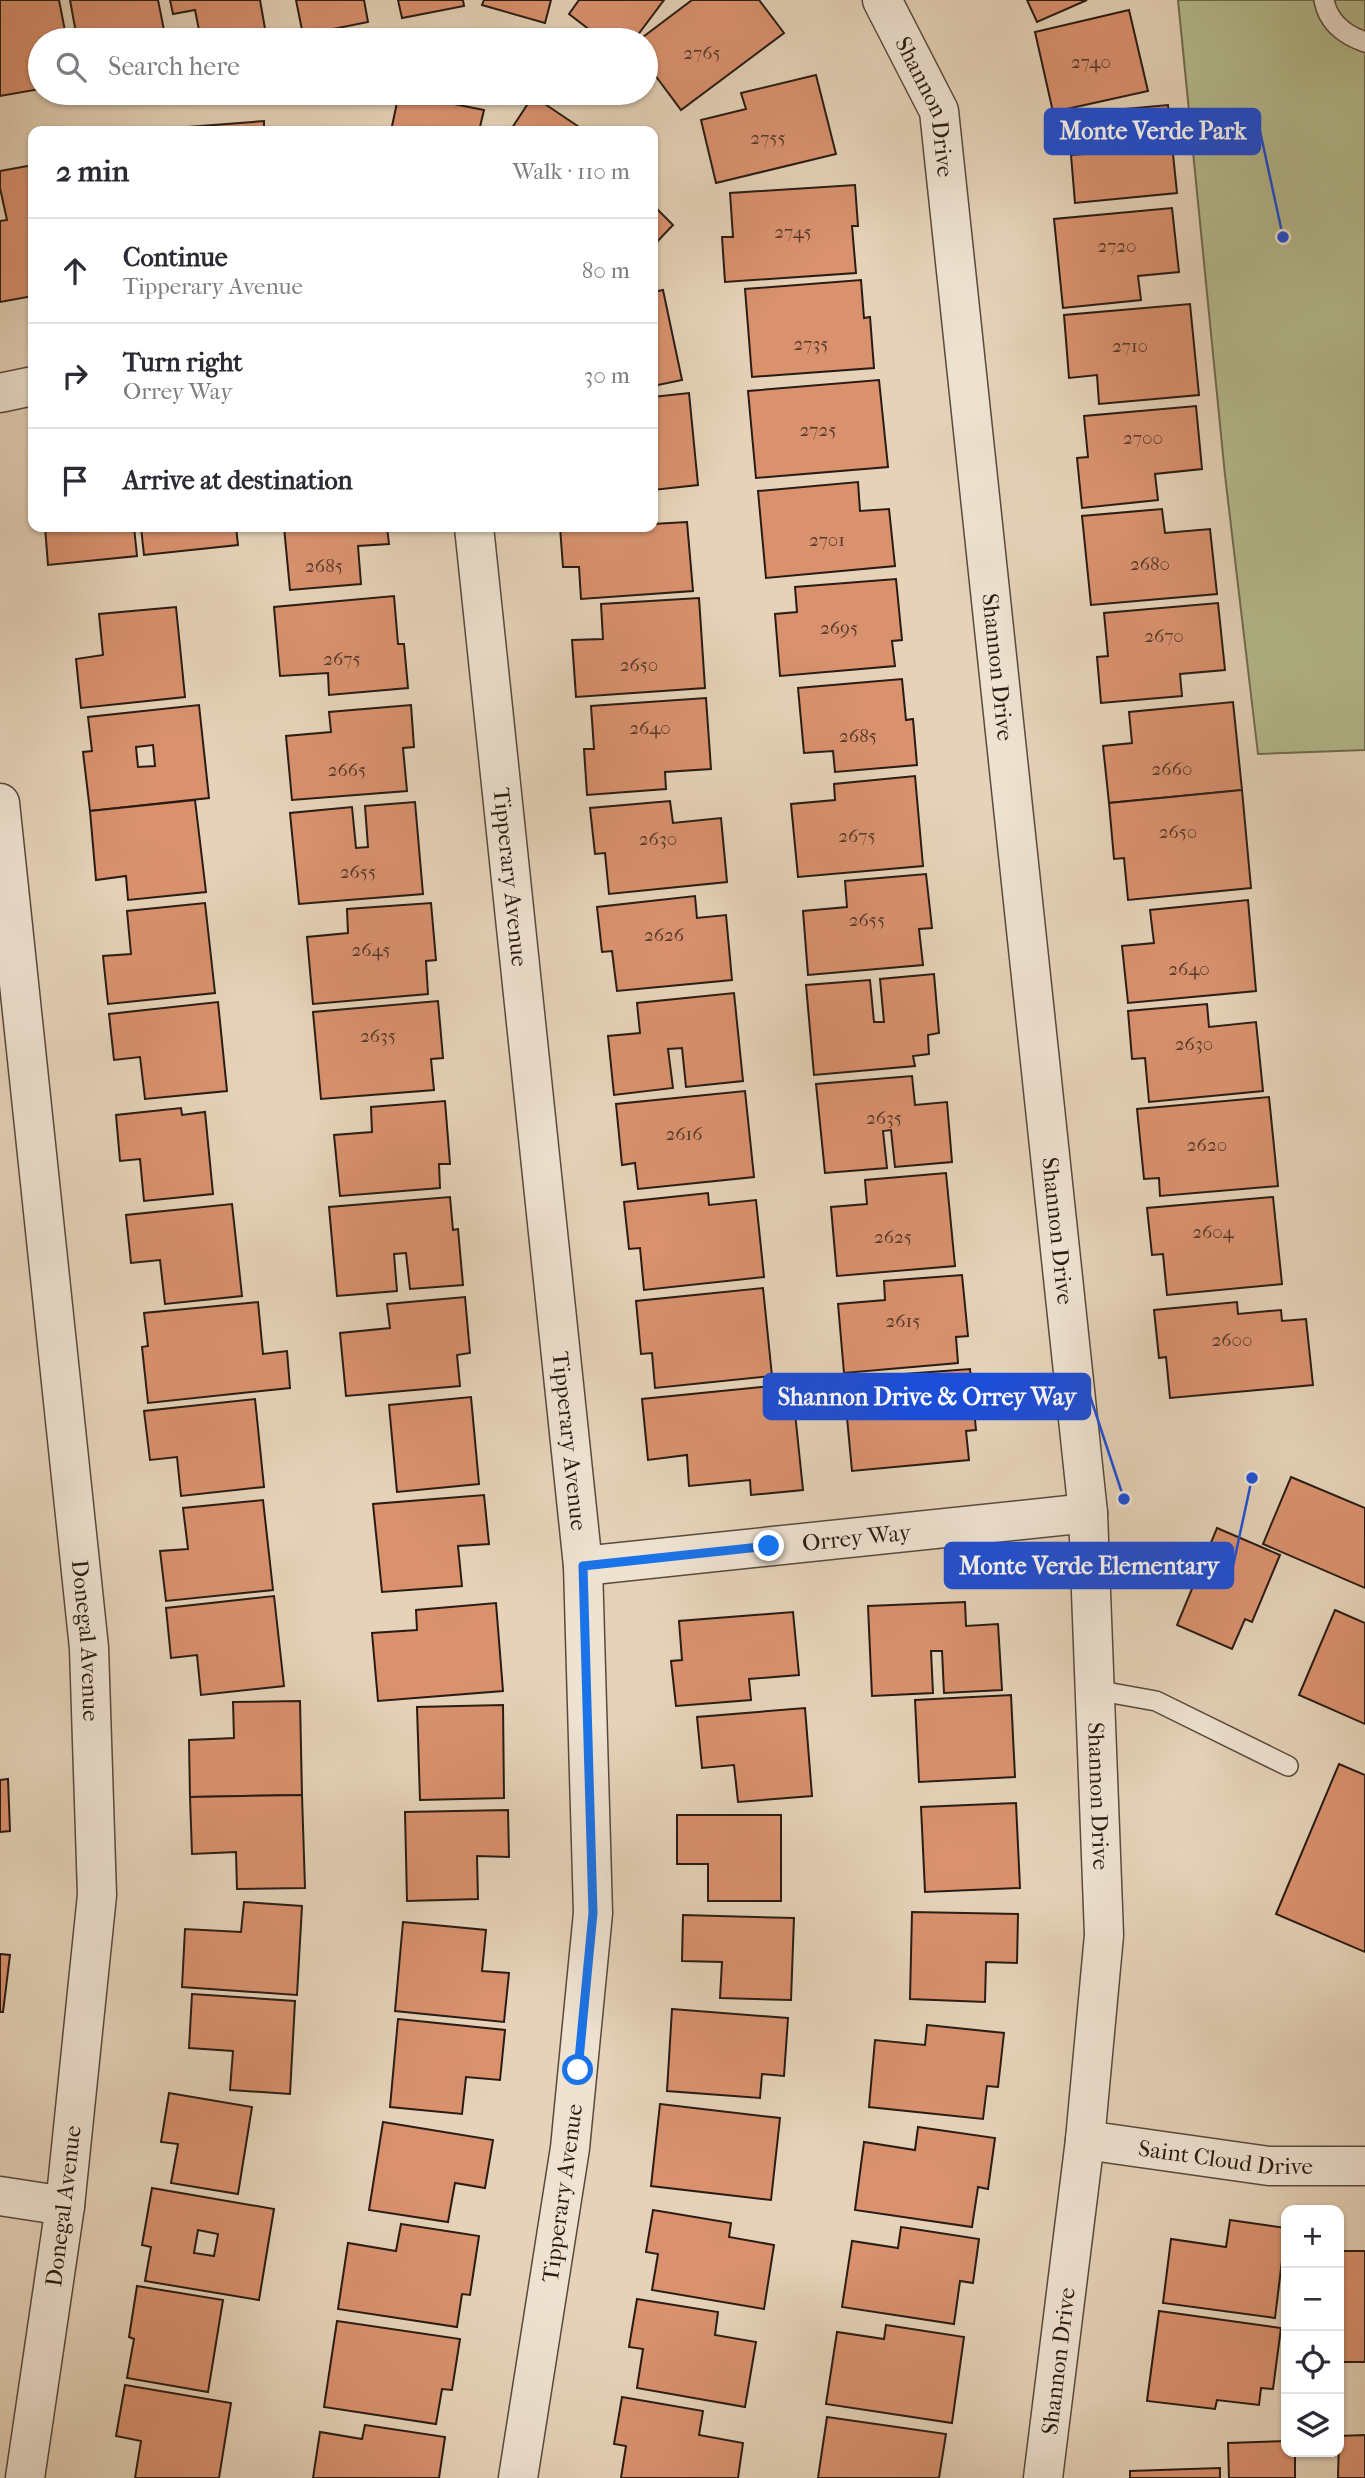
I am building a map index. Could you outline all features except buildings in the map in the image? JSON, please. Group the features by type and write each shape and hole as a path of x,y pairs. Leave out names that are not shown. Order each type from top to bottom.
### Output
{"street":[{"name":"Shannon Drive","path":"882,0 939,111 1088,1513 1104,1935 1085,2140 1043,2478"},
{"path":"0,393 28,387"},
{"name":"Tipperary Avenue","path":"475,532 583,1566 593,1913 570,2148 518,2478"},
{"name":"Donegal Avenue","path":"0,803 89,1648 97,1895 65,2206 25,2478"},
{"name":"Orrey Way","path":"583,1566 1088,1513"},
{"name":"Saint Cloud Drive","path":"1085,2140 1269,2166 1365,2166"},
{"path":"0,2196 65,2206"}],"lane":[{"path":"1324,0 1325,8 1335,24 1351,37 1365,42"},
{"path":"1095,1690 1156,1701 1289,1766"}],"green space":[{"path":"1178,0 1365,0 1365,750 1258,754 1225,475"}],"place":[{"name":"Monte Verde Park","path":"1283,237"},
{"name":"Monte Verde Elementary","path":"1252,1478"},
{"name":"Shannon Drive & Orrey Way","path":"1124,1499"}],"route":[{"path":"578,2070 593,1913 583,1566 769,1546"}]}
